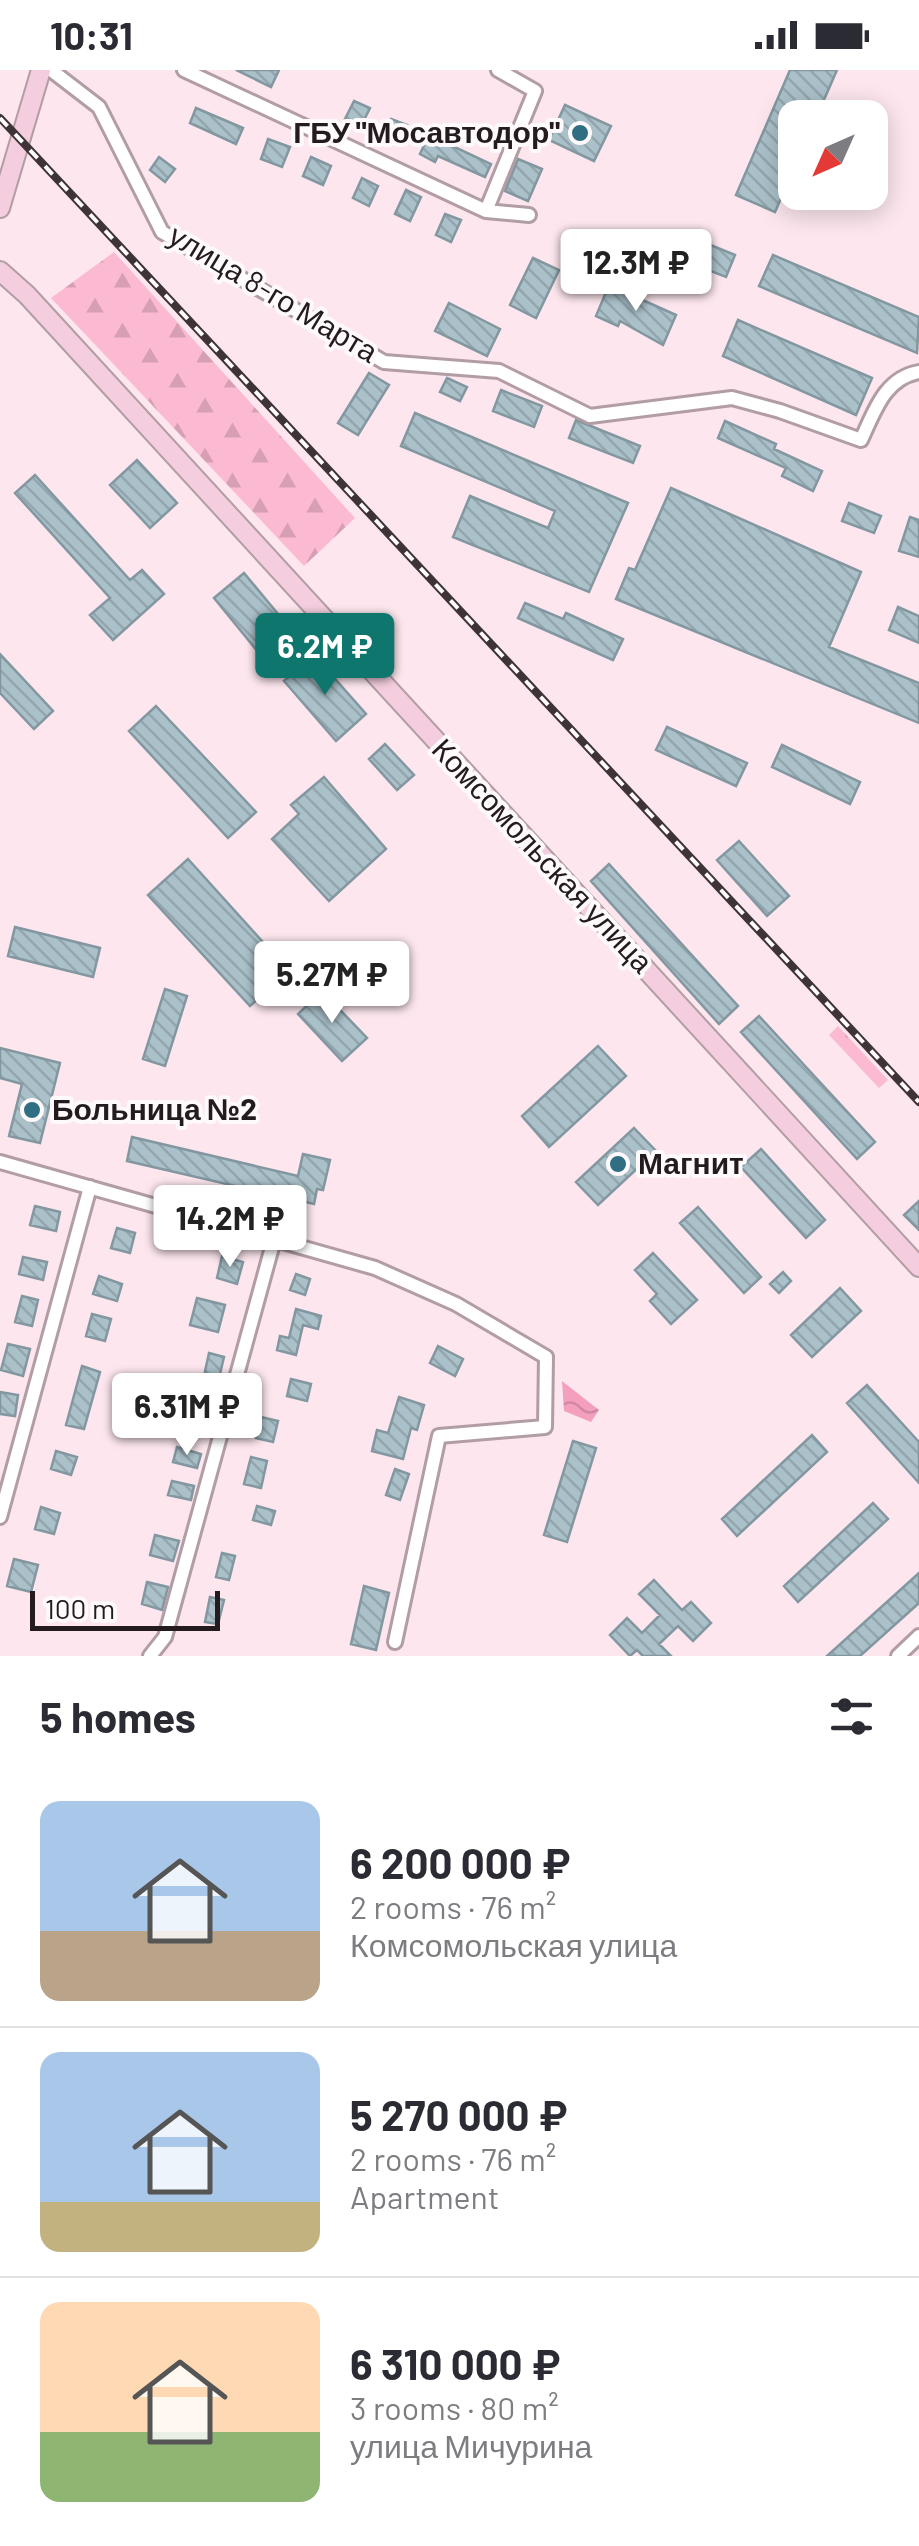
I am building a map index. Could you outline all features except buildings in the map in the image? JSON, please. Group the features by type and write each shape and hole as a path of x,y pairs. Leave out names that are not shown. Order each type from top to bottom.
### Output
{"street":[{"path":"0,208 41,70"},
{"name":"улица 8-го Марта","path":"52,70 99,108 162,232 384,362 500,372 590,416 732,398 860,440 886,389 919,372"},
{"path":"184,70 486,211 529,215"},
{"path":"486,211 535,91 498,70"},
{"name":"Комсомольская улица","path":"0,271 919,1266"},
{"path":"0,1162 375,1268 456,1304 546,1357 545,1428 438,1436 395,1642"},
{"path":"0,1517 90,1187"},
{"path":"150,1656 165,1638 274,1240"},
{"path":"898,1656 919,1636"}],"green space":[{"path":"114,252 355,518 304,566 51,298"},
{"path":"838,1026 888,1080 879,1088 829,1035"}],"water":[{"path":"562,1381 599,1410 591,1422 564,1411"}],"railway":[{"path":"0,118 919,1102"}],"place":[{"name":"ГБУ \"Мосавтодор\"","path":"580,133"},
{"name":"Больница №2","path":"32,1110"},
{"name":"Магнит","path":"618,1164"}]}
